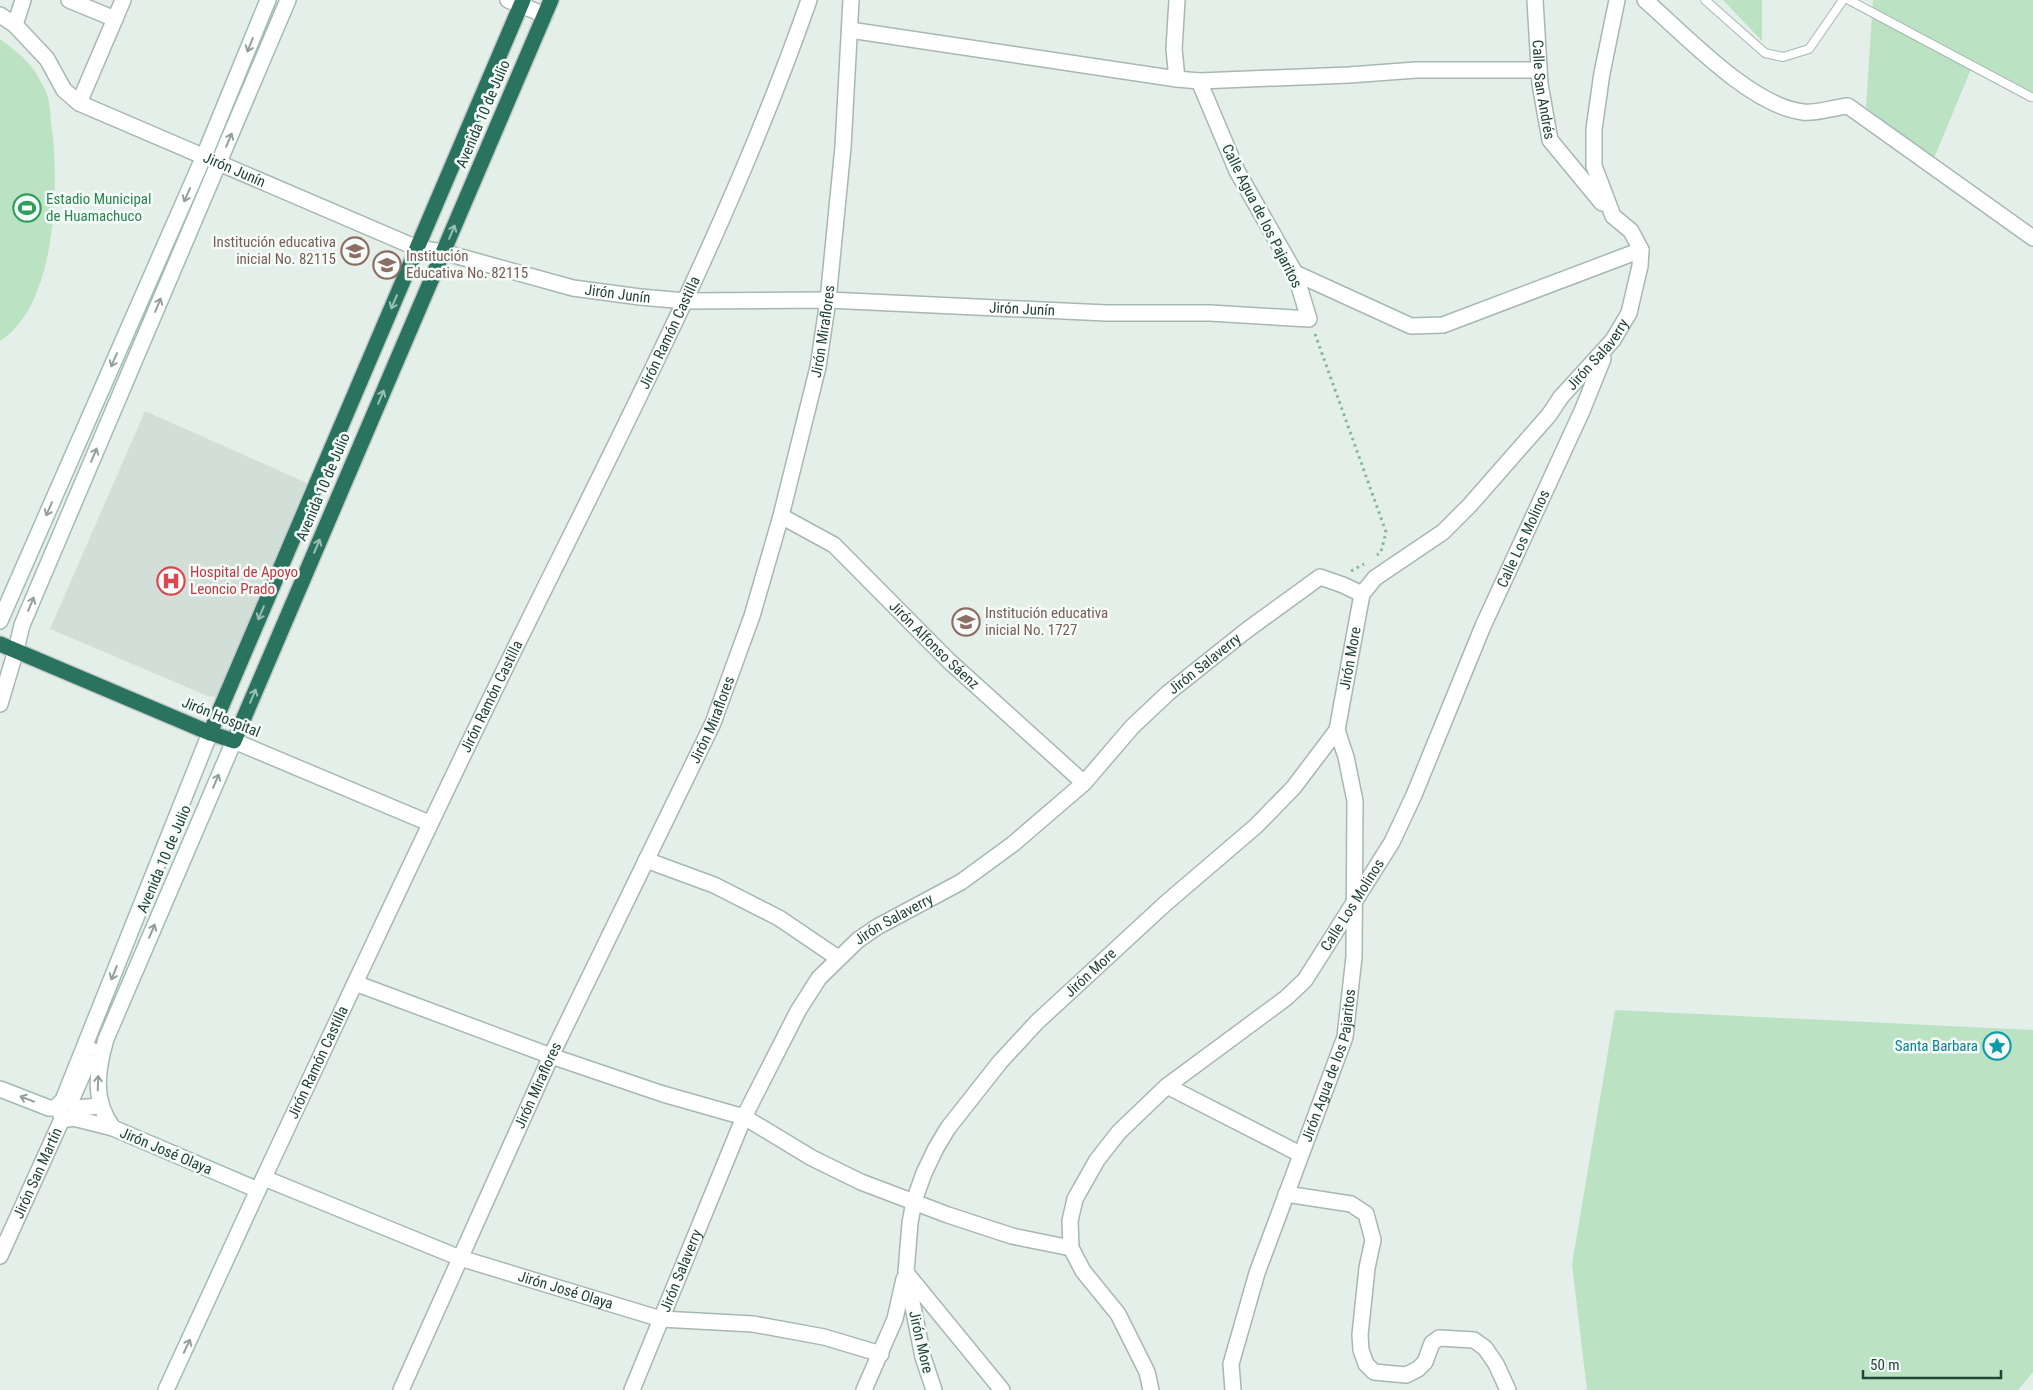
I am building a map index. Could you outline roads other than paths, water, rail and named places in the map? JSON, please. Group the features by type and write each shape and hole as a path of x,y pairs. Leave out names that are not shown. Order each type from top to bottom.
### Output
{"highway":[{"name":"Avenida 10 de Julio","path":"234,741 551,0"},
{"name":"Avenida 10 de Julio","path":"210,734 417,248 518,2"},
{"name":"Jirón Hospital","path":"0,644 210,734 234,741"}],"street":[{"path":"15,25 23,0"},
{"path":"69,0 114,19"},
{"path":"0,15 15,25 47,59 64,90 79,103 123,0"},
{"path":"0,621 204,156 268,0"},
{"path":"0,704 22,625 288,0"},
{"name":"Jirón Ramón Castilla","path":"166,1390 429,822 686,301 748,159 809,0"},
{"name":"Jirón Miraflores","path":"401,1390 551,1056 713,723 752,616 781,516 818,367 828,300 843,147 851,0"},
{"path":"1177,0 1174,49 1177,79"},
{"name":"Calle San Andrés","path":"1535,0 1539,70 1550,140 1613,216"},
{"path":"1295,273 1411,326 1442,324 1641,250 1631,231 1613,216 1594,166 1594,129 1602,73 1617,0"},
{"path":"1645,0 1751,92 1778,105 1804,112 1848,106 2033,238"},
{"path":"518,2 544,15"},
{"path":"850,30 1198,81 1349,75 1416,70 1539,70"},
{"name":"Calle Agua de los Pajaritos","path":"1198,81 1237,170 1295,273 1310,319"},
{"name":"Jirón Junín","path":"79,103 417,248 443,252 573,288 640,298 686,301 828,300 1087,313 1210,313 1310,319"},
{"name":"Jirón Salaverry","path":"632,1390 744,1118 798,1011 819,978 838,958 877,927 961,882 1013,844 1084,783 1132,727 1168,693 1247,630 1320,577 1362,594 1375,578 1443,532 1470,505 1549,415 1561,397 1613,340 1629,313 1640,266 1641,250"},
{"name":"Calle Los Molinos","path":"1151,1390 1147,1372 1118,1314 1083,1271 1071,1248 1070,1221 1075,1199 1097,1160 1119,1132 1167,1086 1286,998 1305,980 1392,842 1414,795 1483,626 1582,411 1595,374 1613,340"},
{"name":"Jirón Alfonso Sáenz","path":"781,516 834,546 949,661 1084,783"},
{"name":"Jirón More","path":"934,1390 923,1357 906,1272 910,1223 914,1201 924,1173 944,1135 1000,1062 1037,1022 1166,903 1256,826 1294,787 1337,730 1362,594"},
{"name":"Jirón Agua de los Pajaritos","path":"1233,1390 1231,1364 1241,1327 1300,1154 1345,1037 1354,957 1355,801 1346,757 1337,730"},
{"name":"Avenida 10 de Julio","path":"65,1109 90,1057 126,943 210,734"},
{"name":"Avenida 10 de Julio","path":"90,1057 106,1039 234,741"},
{"name":"Jirón Hospital","path":"234,741 429,822"},
{"path":"646,860 714,885 779,918 838,958"},
{"path":"142,902 162,909"},
{"path":"126,943 144,951"},
{"path":"355,982 551,1056 664,1094 744,1118 812,1158 861,1182 948,1215 1012,1236 1071,1248"},
{"name":"Avenida 10 de Julio","path":"90,1057 98,1083 100,1106 104,1116 113,1128"},
{"path":"1167,1086 1300,1154"},
{"name":"Jirón José Olaya","path":"0,1089 49,1108 65,1109 460,1258 661,1319 753,1324 824,1337 880,1354"},
{"path":"65,1109 100,1106"},
{"name":"Jirón San Martín","path":"0,1256 65,1109"},
{"path":"1286,1194 1351,1204 1366,1214 1373,1240 1367,1268 1360,1336 1361,1350 1366,1364 1374,1372 1406,1375 1418,1369 1425,1362 1432,1342 1439,1338 1474,1340 1484,1348 1496,1364 1508,1390"},
{"path":"864,1390 895,1319 906,1272"},
{"path":"906,1272 1002,1390"}],"lane":[{"path":"1705,0 1765,53 1783,57 1810,49 1843,0"},
{"path":"1849,0 2031,98"}],"place":[{"name":"Estadio Municipal de Huamachuco","path":"27,208"},
{"name":"Institución educativa inicial No. 82115","path":"355,251"},
{"name":"Institución Educativa No. 82115","path":"387,265"},
{"name":"Hospital de Apoyo Leoncio Prado","path":"171,581"},
{"name":"Institución educativa inicial No. 1727","path":"966,622"},
{"name":"Santa Barbara","path":"1997,1046"}]}
